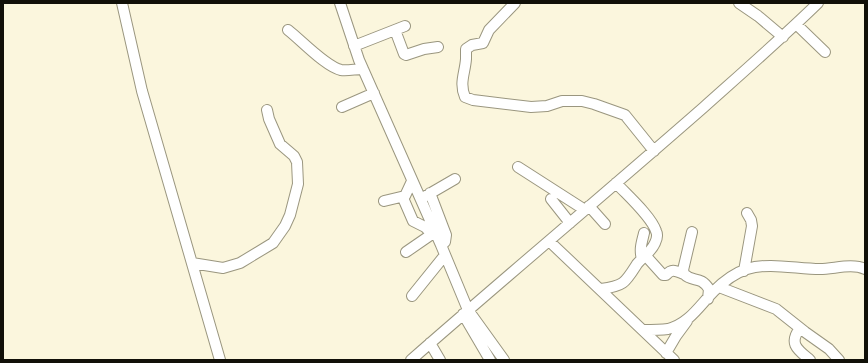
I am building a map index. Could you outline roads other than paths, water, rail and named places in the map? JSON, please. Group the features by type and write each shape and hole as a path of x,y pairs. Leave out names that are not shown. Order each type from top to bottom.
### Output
{"street":[{"path":"122,3 142,91 220,360"},
{"path":"340,3 363,69 412,181 425,196 446,235 445,242 441,245"},
{"path":"514,3 488,32 482,43 472,45 466,49 466,59 462,82 462,91 465,97 473,100 531,108 547,106 562,101 582,101 594,104 625,115 654,151"},
{"path":"739,3 758,16 783,37"},
{"path":"411,360 654,151 783,37 818,3"},
{"path":"796,24 825,52"},
{"path":"354,46 400,28 404,54 406,55 424,48 438,47"},
{"path":"288,30 320,58 332,66 341,70 363,69"},
{"path":"342,107 374,93"},
{"path":"192,263 223,268 240,263 273,243 285,226 290,215 298,184 297,162 294,156 280,144 269,119 267,110"},
{"path":"518,167 587,208 605,224"},
{"path":"425,196 455,179"},
{"path":"384,201 403,198 407,194 412,181"},
{"path":"601,289 622,284 633,272 643,257 652,249 657,237 656,231 647,217 616,183"},
{"path":"425,196 433,233"},
{"path":"403,198 413,221 433,233 441,245 466,312 490,360"},
{"path":"551,199 570,222"},
{"path":"744,270 752,226 747,212"},
{"path":"684,274 683,270 692,232"},
{"path":"406,252 433,233"},
{"path":"644,233 640,247 640,253 643,257 663,275 666,275 673,270 690,278 700,280 709,289 708,298"},
{"path":"549,241 670,356 676,336 688,319 728,279 744,270 760,267 781,266 820,269 863,266"},
{"path":"412,296 445,255"},
{"path":"719,287 776,309 829,349 840,360"},
{"path":"466,312 504,360"},
{"path":"643,330 668,329 688,319"},
{"path":"800,328 794,336 795,344 798,349 810,360"},
{"path":"430,343 440,360"}]}
